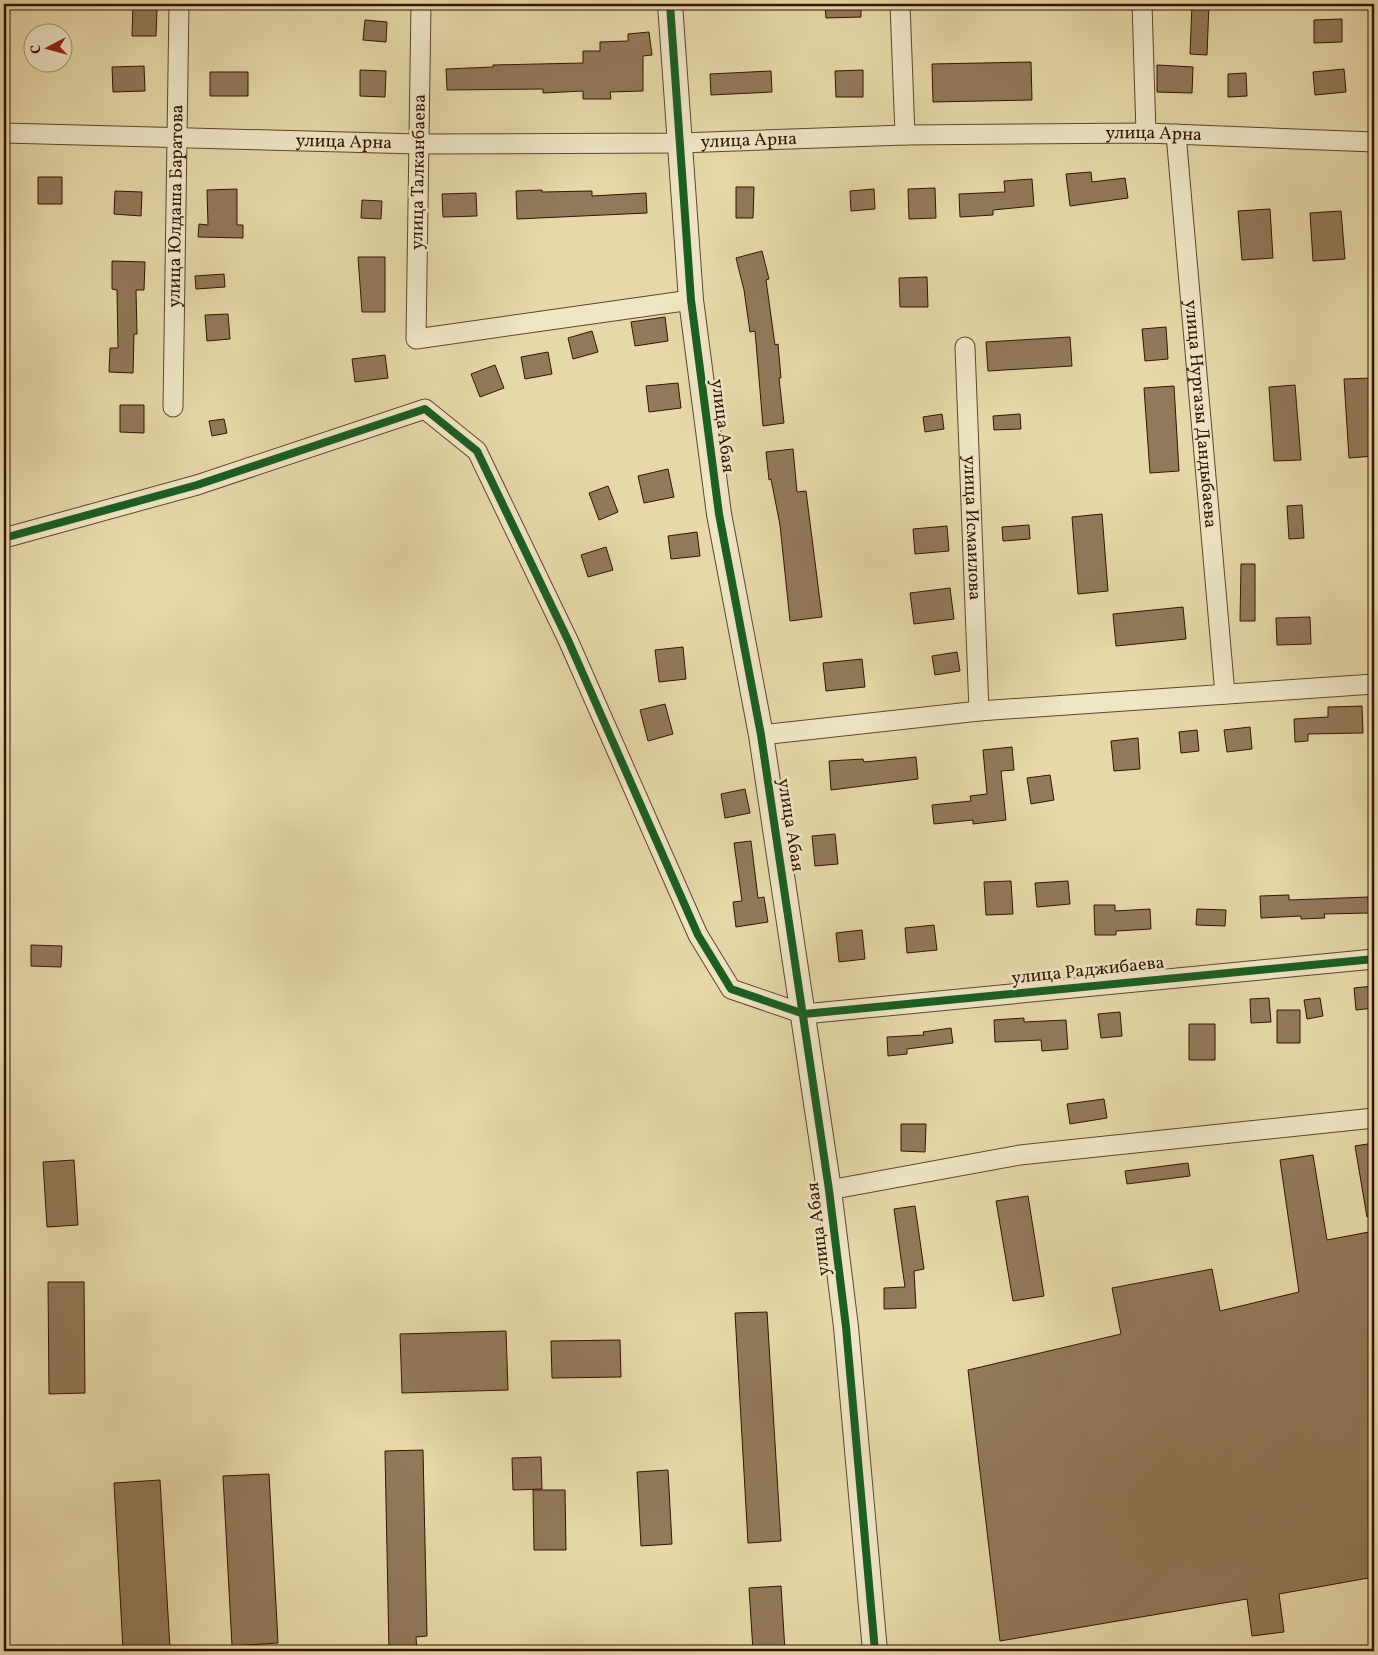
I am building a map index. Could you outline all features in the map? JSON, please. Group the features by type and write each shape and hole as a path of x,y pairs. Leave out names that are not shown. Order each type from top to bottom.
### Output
{"street":[{"name":"улица Юлдаша Баратова","path":"173,407 179,4"},
{"name":"улица Талканбаева","path":"421,4 416,339 691,300"},
{"name":"улица Абая","path":"670,4 691,300 719,514 761,735 829,1190 846,1327 875,1651"},
{"path":"900,4 905,135"},
{"path":"1142,4 1146,134"},
{"name":"улица Арна","path":"4,133 419,144 680,143 905,135 1146,134 1374,142"},
{"name":"улица Нургазы Дандыбаева","path":"1176,134 1225,694"},
{"name":"улица Исмаилова","path":"965,347 979,710"},
{"path":"4,538 197,485 425,409 476,451 568,640 698,935 731,989 804,1014"},
{"path":"761,735 979,710 1374,684"},
{"name":"улица Раджибаева","path":"804,1014 1374,958"},
{"path":"829,1190 1020,1155 1374,1118"}],"building":[{"path":"133,4 149,4 149,9 157,9 156,36 132,36"},
{"path":"825,4 861,4 861,17 826,18"},
{"path":"1192,4 1209,4 1207,55 1190,54"},
{"path":"1342,19 1342,42 1314,43 1314,20"},
{"path":"365,20 387,22 386,42 363,40"},
{"path":"649,32 652,55 643,56 643,91 610,92 611,99 583,99 583,91 543,93 543,89 447,90 446,69 493,67 493,65 583,63 583,51 600,51 600,42 628,41 628,34"},
{"path":"1031,62 1032,100 933,102 932,64"},
{"path":"1157,65 1193,67 1192,93 1157,92"},
{"path":"144,66 145,91 113,92 112,67"},
{"path":"1344,69 1346,92 1315,95 1313,72"},
{"path":"360,70 386,71 385,97 360,96"},
{"path":"863,70 863,97 836,97 835,71"},
{"path":"771,71 772,92 711,95 710,74"},
{"path":"210,72 248,72 248,96 210,96"},
{"path":"1246,73 1247,96 1228,97 1228,74"},
{"path":"1091,172 1092,182 1125,178 1128,198 1070,206 1066,174"},
{"path":"38,177 62,177 62,204 38,204"},
{"path":"1032,179 1034,206 993,210 993,215 960,217 959,194 1005,192 1004,181"},
{"path":"736,187 754,187 753,218 736,218"},
{"path":"935,188 936,218 909,219 908,189"},
{"path":"237,189 237,225 243,225 243,238 198,237 199,224 208,225 207,190"},
{"path":"874,189 875,209 851,211 850,191"},
{"path":"542,190 542,192 592,191 592,196 646,193 647,213 517,219 516,191"},
{"path":"115,191 142,192 141,216 114,214"},
{"path":"476,193 477,216 443,217 442,194"},
{"path":"362,200 382,201 381,219 361,218"},
{"path":"1270,209 1273,258 1242,260 1238,211"},
{"path":"1341,211 1345,259 1313,261 1310,213"},
{"path":"762,251 769,279 766,280 775,345 778,344 781,378 779,378 784,423 763,426 755,331 750,332 744,290 736,258"},
{"path":"358,257 385,257 385,312 362,312"},
{"path":"112,261 145,262 144,290 136,290 137,334 134,334 133,373 109,372 110,348 118,348 117,290 112,289"},
{"path":"224,274 225,287 196,289 195,276"},
{"path":"927,277 928,307 900,307 899,278"},
{"path":"228,314 230,339 207,341 205,315"},
{"path":"665,317 668,341 635,346 631,322"},
{"path":"1166,327 1168,359 1145,361 1142,329"},
{"path":"592,331 598,352 573,359 568,338"},
{"path":"1070,337 1072,366 988,371 986,342"},
{"path":"548,352 552,374 525,379 521,357"},
{"path":"385,355 388,378 355,382 352,359"},
{"path":"495,365 504,388 480,397 471,374"},
{"path":"1371,378 1374,456 1349,458 1344,379"},
{"path":"678,383 681,408 649,412 646,386"},
{"path":"1295,385 1301,460 1274,461 1269,387"},
{"path":"1174,386 1179,471 1150,473 1144,388"},
{"path":"120,405 144,405 144,433 120,432"},
{"path":"942,414 944,429 925,432 923,417"},
{"path":"1020,414 1021,429 994,430 993,416"},
{"path":"224,419 227,433 212,436 209,421"},
{"path":"793,449 797,492 806,491 822,617 790,621 780,525 771,479 769,480 766,452"},
{"path":"668,469 674,497 644,503 638,476"},
{"path":"608,486 618,512 599,520 589,493"},
{"path":"1302,505 1304,538 1289,539 1287,506"},
{"path":"1102,514 1108,591 1078,594 1072,517"},
{"path":"1029,525 1030,539 1003,541 1002,527"},
{"path":"947,526 949,551 915,554 913,529"},
{"path":"697,532 700,556 671,559 668,536"},
{"path":"606,547 613,570 588,577 581,555"},
{"path":"1241,564 1255,564 1255,621 1240,621"},
{"path":"950,588 954,619 914,624 910,593"},
{"path":"1183,607 1186,639 1116,646 1113,614"},
{"path":"1310,617 1311,644 1277,645 1276,618"},
{"path":"683,647 686,679 659,682 655,650"},
{"path":"957,652 960,671 935,675 932,656"},
{"path":"862,659 865,687 826,691 823,663"},
{"path":"665,704 673,734 648,741 640,710"},
{"path":"1362,706 1363,733 1308,734 1308,741 1295,742 1294,719 1328,717 1328,707"},
{"path":"1250,727 1252,749 1227,752 1224,730"},
{"path":"1197,730 1199,751 1181,753 1179,732"},
{"path":"1138,738 1140,769 1114,771 1111,741"},
{"path":"1012,747 1014,770 1001,771 1006,820 973,824 973,820 934,824 932,805 971,801 970,796 987,794 983,750"},
{"path":"916,757 918,779 831,790 829,761 863,759 864,762"},
{"path":"1050,775 1054,800 1031,804 1027,778"},
{"path":"745,789 750,813 725,818 721,794"},
{"path":"835,834 838,864 815,866 812,836"},
{"path":"751,841 758,898 764,897 768,922 736,927 733,902 742,901 734,843"},
{"path":"1011,881 1013,914 986,915 984,882"},
{"path":"1068,881 1070,904 1037,907 1035,883"},
{"path":"1289,895 1289,900 1368,897 1369,913 1324,914 1325,918 1301,919 1301,916 1261,918 1260,896"},
{"path":"1094,905 1115,905 1115,911 1150,909 1151,929 1116,931 1116,935 1095,935"},
{"path":"1197,909 1226,910 1225,926 1196,925"},
{"path":"934,925 937,950 907,953 905,928"},
{"path":"862,930 865,959 839,962 836,933"},
{"path":"31,945 62,946 61,967 31,966"},
{"path":"1374,986 1374,1008 1356,1010 1354,988"},
{"path":"1269,998 1271,1022 1251,1023 1250,999"},
{"path":"1320,998 1323,1016 1307,1019 1304,1000"},
{"path":"1277,1010 1300,1010 1300,1043 1277,1043"},
{"path":"1120,1012 1122,1036 1101,1038 1098,1014"},
{"path":"1024,1018 1024,1022 1066,1020 1068,1049 1042,1051 1041,1040 995,1042 994,1020"},
{"path":"1189,1024 1215,1024 1215,1060 1189,1060"},
{"path":"951,1028 953,1043 907,1049 907,1054 888,1056 887,1037 924,1035 923,1032"},
{"path":"1104,1099 1107,1118 1070,1124 1067,1104"},
{"path":"901,1124 926,1124 925,1152 901,1151"},
{"path":"1374,1143 1374,1216 1367,1217 1355,1146"},
{"path":"1313,1155 1327,1240 1374,1231 1374,1577 1279,1594 1284,1632 1252,1636 1247,1599 1000,1641 968,1370 1121,1334 1112,1288 1212,1269 1220,1311 1299,1292 1280,1160"},
{"path":"74,1160 78,1225 47,1227 43,1162"},
{"path":"1188,1163 1190,1176 1127,1184 1125,1171"},
{"path":"1028,1196 1044,1296 1013,1301 996,1201"},
{"path":"915,1206 924,1269 914,1271 916,1308 884,1309 884,1288 905,1287 894,1209"},
{"path":"48,1282 84,1282 85,1393 49,1394"},
{"path":"767,1312 781,1541 748,1543 735,1313"},
{"path":"506,1331 508,1390 402,1393 400,1334"},
{"path":"620,1340 621,1377 552,1378 551,1341"},
{"path":"423,1450 427,1636 416,1637 417,1651 389,1651 385,1451"},
{"path":"541,1457 542,1489 513,1490 512,1458"},
{"path":"668,1470 672,1544 641,1546 637,1472"},
{"path":"269,1474 278,1643 232,1646 223,1476"},
{"path":"160,1480 170,1648 123,1650 114,1483"},
{"path":"533,1490 565,1490 566,1550 534,1550"},
{"path":"781,1586 785,1651 753,1651 749,1588"}],"cycle path":[{"path":"670,4 691,300 719,514 761,735 829,1190 846,1327 875,1651"},
{"path":"4,538 197,485 425,409 477,451 568,640 698,935 731,989 804,1014 1374,959"}]}
